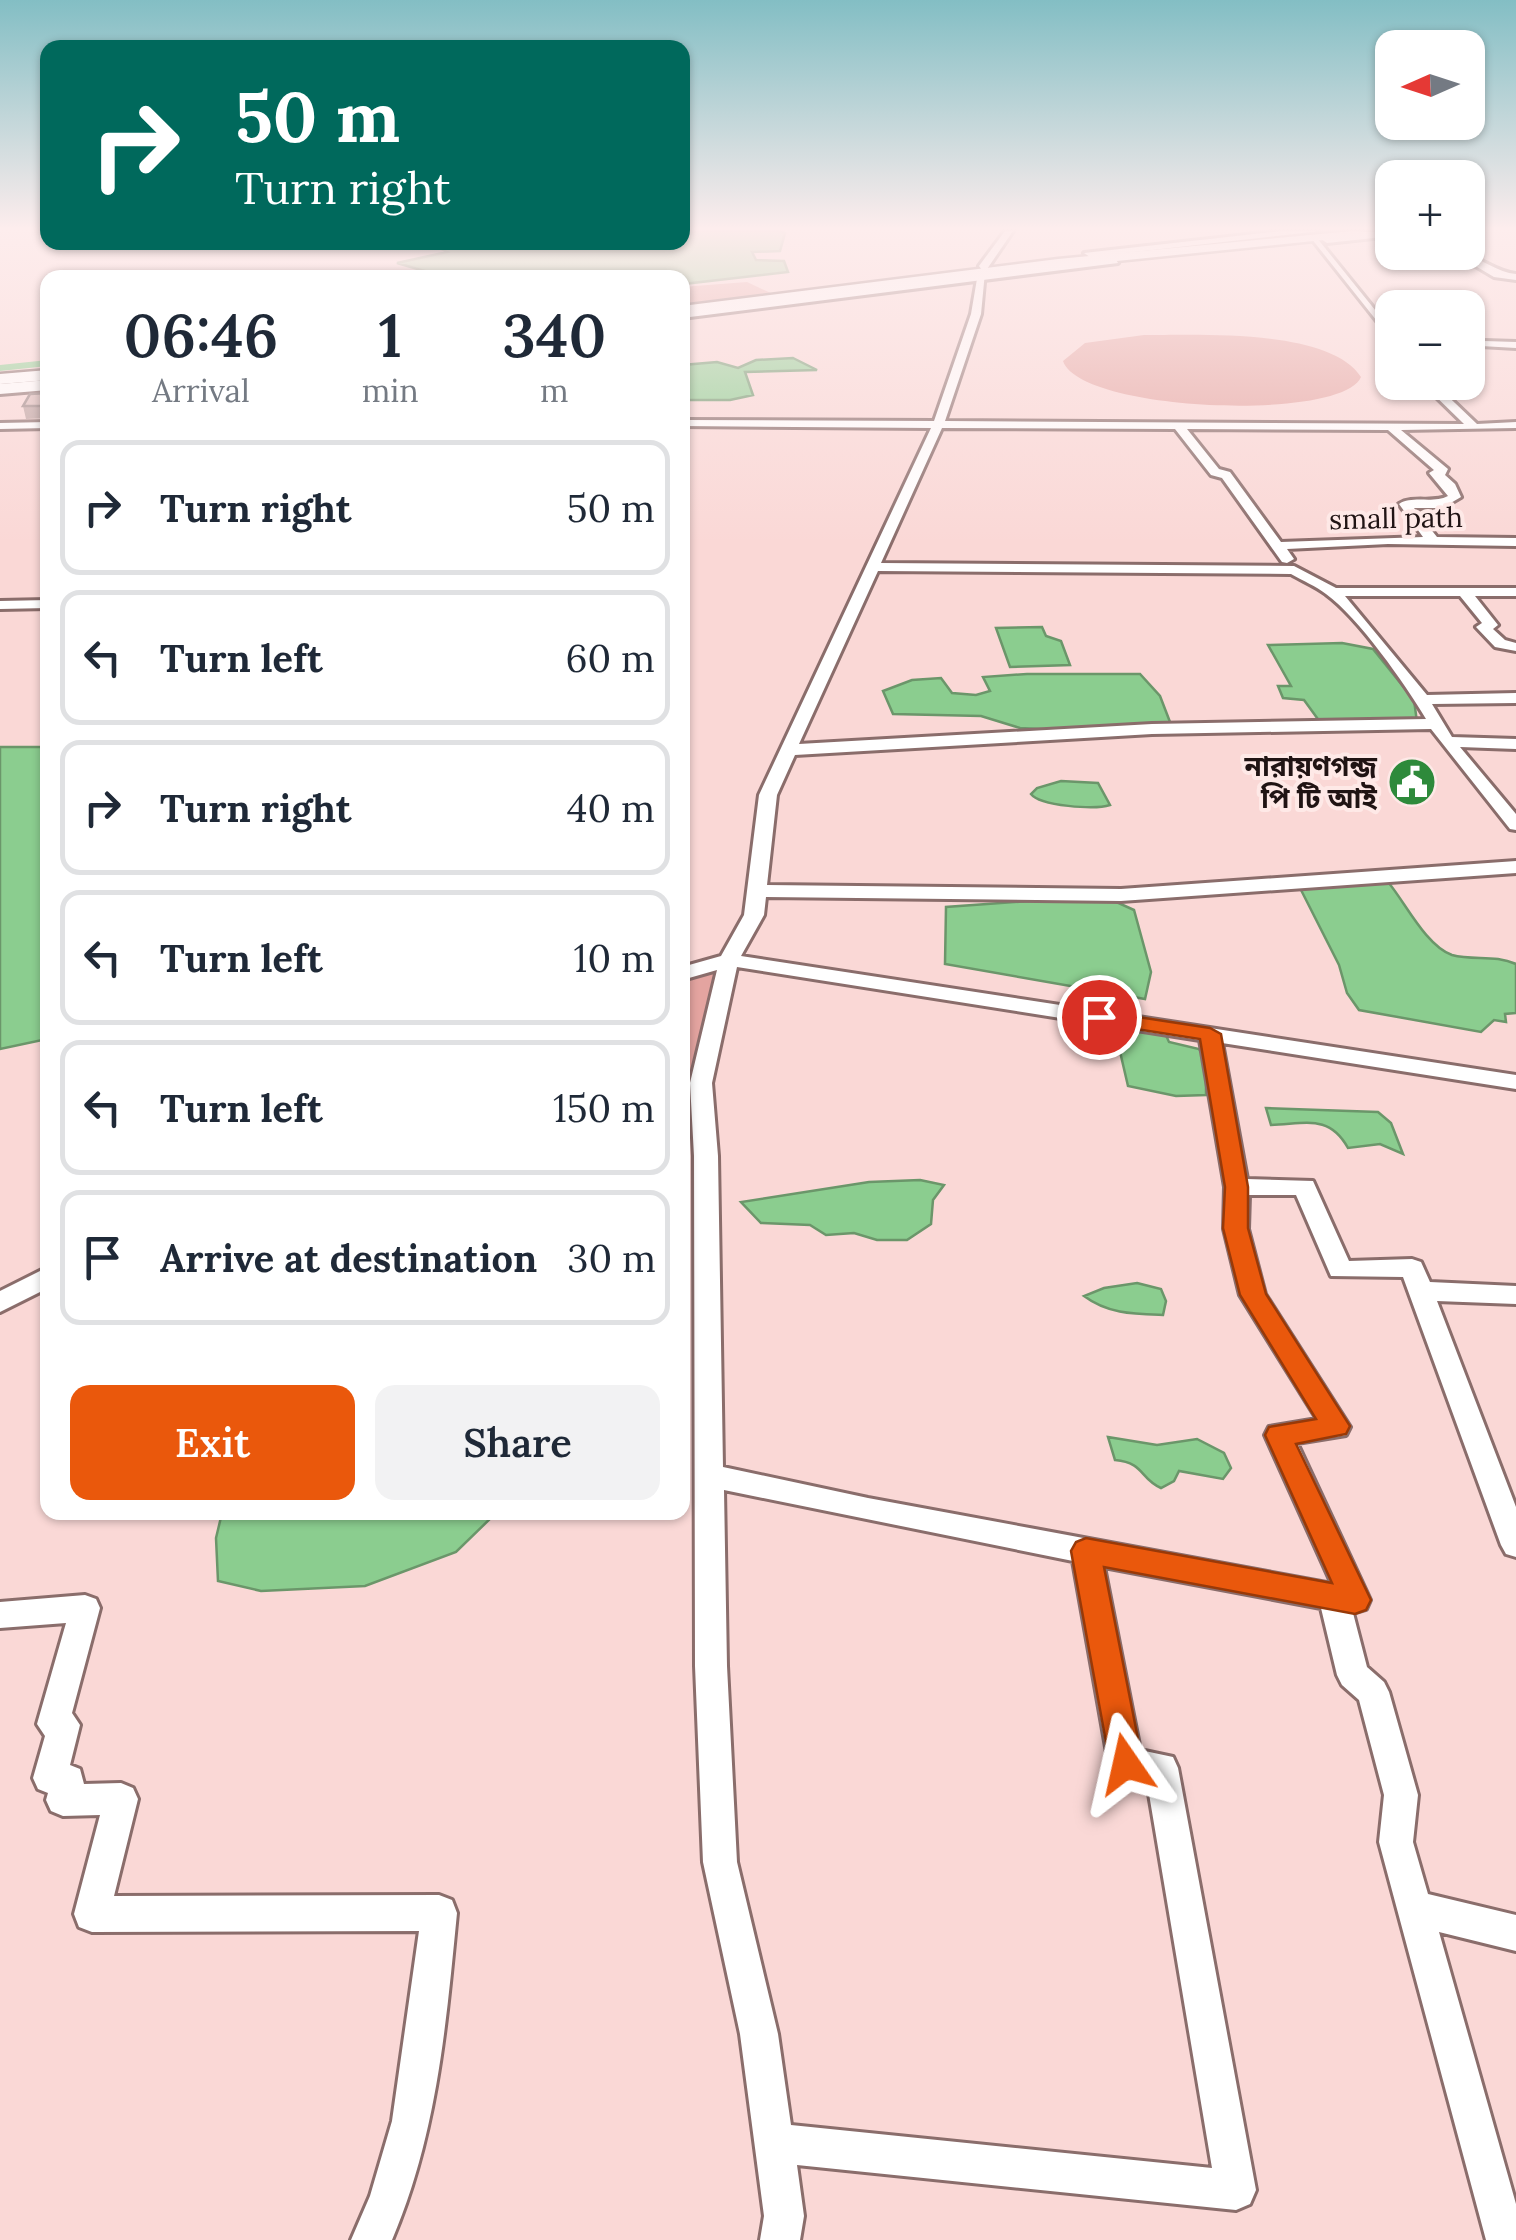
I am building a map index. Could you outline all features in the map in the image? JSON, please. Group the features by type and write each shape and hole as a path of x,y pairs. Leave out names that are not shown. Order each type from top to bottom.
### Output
{"main road":[{"path":"0,382 40,379"}],"street":[{"path":"780,2240 784,2216 760,2034 720,1862 711,1666 706,1156 700,1082 729,960 754,915 768,795 938,424 969,336"},
{"path":"1485,344 1516,344"},
{"path":"1445,400 1474,428"},
{"path":"690,423 1516,426"},
{"path":"0,426 40,424"},
{"path":"1178,426 1216,472 1226,474 1294,570 1333,592 1372,635 1422,700 1448,742 1516,825"},
{"path":"1391,427 1444,472 1435,472 1455,498 1442,504 1405,504 1433,541"},
{"name":"small path","path":"1278,546 1388,540 1516,542"},
{"path":"874,567 1294,570"},
{"path":"1333,592 1516,592"},
{"path":"1464,592 1492,625 1483,627 1500,644 1516,647"},
{"path":"0,605 40,604"},
{"path":"1422,700 1516,698"},
{"path":"788,750 1170,729 1437,724"},
{"path":"1448,742 1516,744"},
{"path":"757,890 1121,895 1516,867"},
{"path":"690,972 729,960 1516,1082"},
{"path":"710,1476 1355,1600 1278,1435 1336,1426 1253,1295 1236,1228 1236,1187 1210,1034"},
{"path":"1236,1187 1305,1188 1340,1270 1412,1268 1516,1544"},
{"path":"0,1303 40,1280"},
{"path":"1420,1292 1516,1295"},
{"path":"774,2142 1236,2190 1161,1768 1126,1764 1086,1551"},
{"path":"1334,1598 1353,1674 1374,1692 1402,1795 1396,1842 1506,2240"},
{"path":"0,1614 85,1608 58,1696 53,1724 64,1725 50,1778 68,1780 63,1800 122,1799 92,1914 438,1913 420,2089 386,2211 372,2240"},
{"path":"1414,1908 1516,1933"}],"shaded area":[{"path":"1140,336 1261,338 1321,350 1345,361 1361,377 1343,391 1309,401 1211,405 1160,400 1114,391 1080,378 1063,361 1085,343"},
{"path":"793,358 817,370 745,372 753,395 730,400 690,400 690,364 717,362 738,368 756,360"},
{"path":"1042,627 1046,636 1061,641 1070,665 1010,667 996,628"},
{"path":"1342,643 1373,649 1414,700 1417,722 1320,722 1304,700 1283,698 1278,686 1291,686 1268,645"},
{"path":"1140,674 1160,696 1170,722 1083,731 1020,728 981,716 893,714 883,691 912,680 941,678 952,693 976,695 990,691 983,677"},
{"path":"0,747 40,747 40,1040 0,1049"},
{"path":"1061,781 1098,783 1110,805 1068,806 1031,794 1037,788"},
{"path":"1388,882 1442,950 1460,957 1516,964 1516,1013 1505,1014 1506,1022 1494,1020 1481,1032 1359,1010 1347,993 1339,965 1299,886"},
{"path":"1112,900 1134,910 1151,972 1145,999 945,964 946,907"},
{"path":"716,964 713,1028 690,1087 690,970"},
{"path":"1115,1030 1165,1033 1169,1042 1199,1049 1206,1059 1206,1095 1176,1096 1128,1086"},
{"path":"1266,1108 1378,1112 1391,1123 1403,1154 1380,1144 1348,1148 1333,1130 1315,1123 1271,1125"},
{"path":"920,1180 944,1185 933,1200 931,1224 907,1240 877,1240 854,1233 826,1235 810,1225 761,1223 741,1202 869,1182"},
{"path":"1137,1283 1161,1289 1166,1301 1163,1315 1112,1310 1084,1296 1104,1288"},
{"path":"1108,1437 1157,1445 1197,1439 1224,1453 1231,1468 1223,1479 1179,1471 1174,1481 1161,1488 1132,1464 1115,1460"},
{"path":"220,1520 489,1520 456,1552 365,1586 261,1591 218,1581 216,1538"}],"building":[{"path":"40,393 40,406 23,406 30,394"}],"waterway":[{"path":"0,368 40,364"}],"place":[{"name":"নারায়ণগন্জ পি টি আই","path":"1412,782"}],"route":[{"path":"1099,1017 1210,1034 1236,1187 1236,1228 1242,1261 1253,1295 1336,1426 1278,1435 1355,1600 1086,1551 1126,1764"}]}
